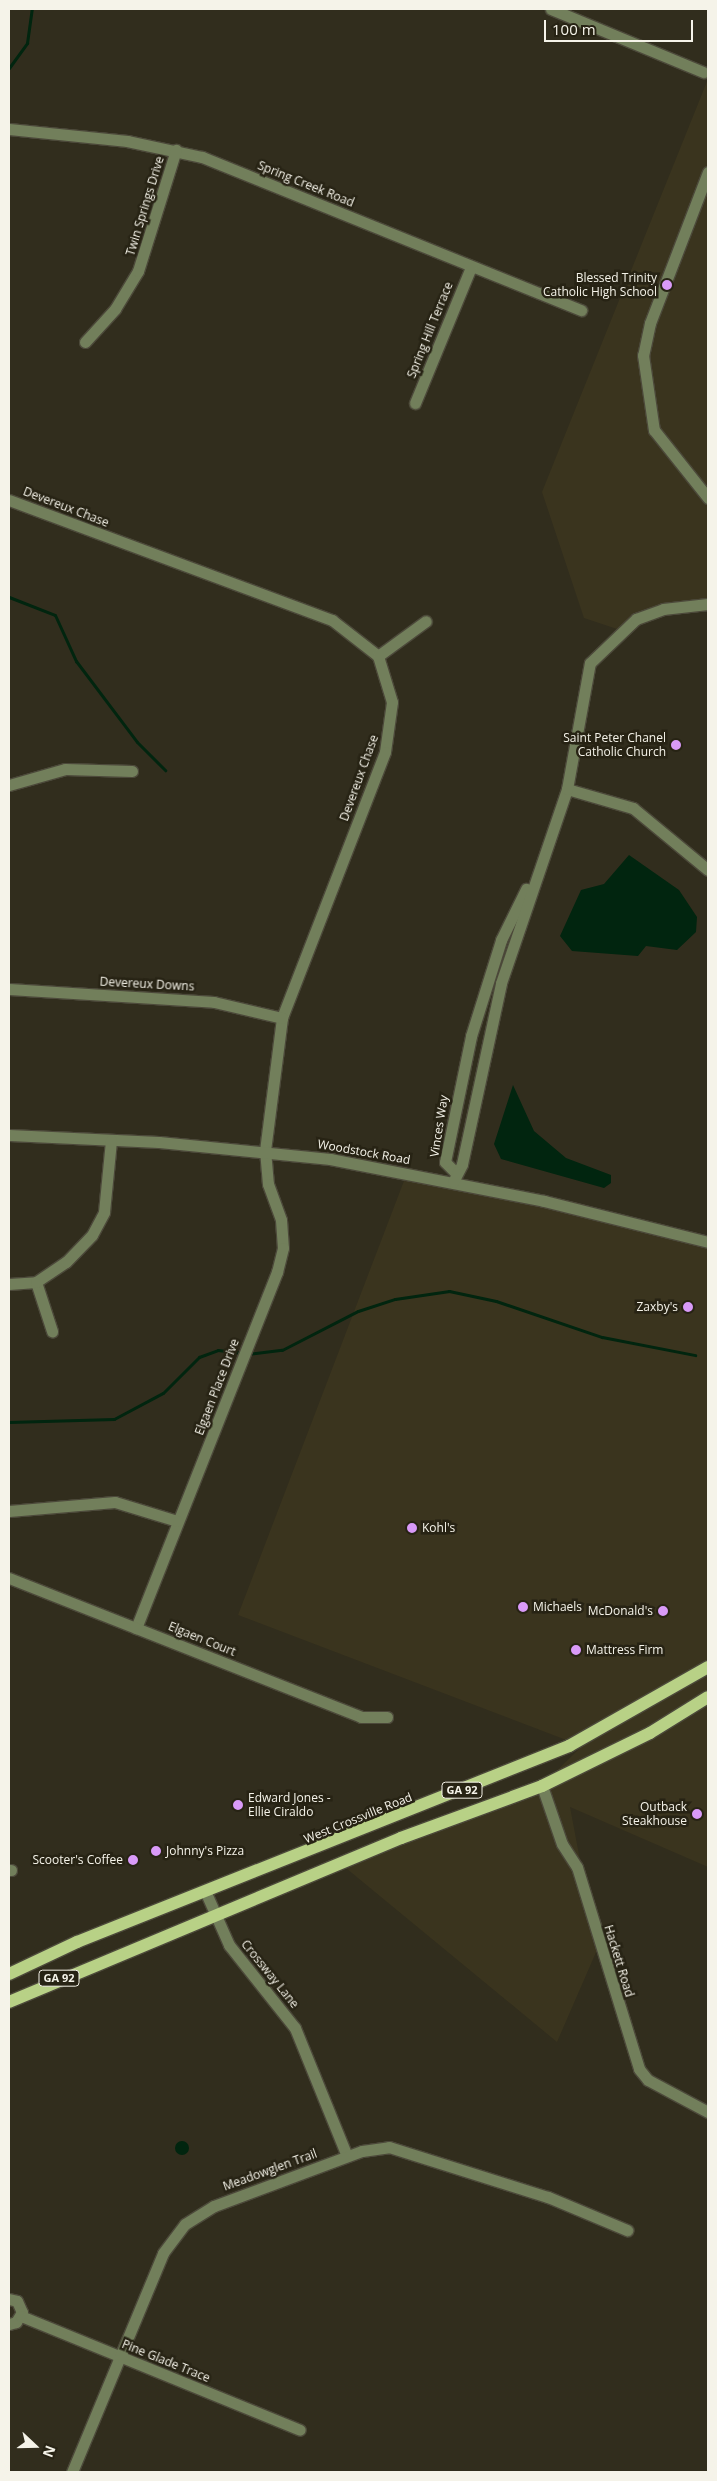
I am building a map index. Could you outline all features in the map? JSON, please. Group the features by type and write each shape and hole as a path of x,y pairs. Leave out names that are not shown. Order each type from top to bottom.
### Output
{"main road":[{"name":"West Crossville Road","path":"9,1974 569,1746 708,1667"},
{"name":"GA 92","path":"9,2002 402,1838 542,1786 650,1733 708,1697"}],"street":[{"path":"552,9 703,72"},
{"name":"Spring Creek Road","path":"9,130 176,150 227,166 471,267 581,310"},
{"name":"Twin Springs Drive","path":"85,342 115,309 138,271 176,150"},
{"path":"708,172 650,323 643,355 654,430 708,498"},
{"name":"Spring Hill Terrace","path":"415,403 471,267"},
{"name":"Devereux Chase","path":"9,500 332,620 378,656 392,702 385,752 282,1018 265,1150"},
{"name":"Vinces Way","path":"535,872 508,922 479,1005 445,1162 454,1177 462,1164 501,983 535,872 567,789 586,678 598,651 626,624 648,614 708,604"},
{"path":"378,656 426,622"},
{"path":"9,785 64,769 132,771"},
{"path":"567,789 633,808 708,870"},
{"name":"Devereux Downs","path":"9,989 214,1002 282,1018"},
{"name":"Woodstock Road","path":"9,1135 265,1150 454,1177 628,1219 708,1242"},
{"path":"9,1284 36,1282 66,1262 92,1235 104,1212 112,1140"},
{"name":"Elgaen Place Drive","path":"136,1628 283,1248 265,1150"},
{"path":"36,1282 52,1331"},
{"path":"9,1512 116,1502 177,1521"},
{"name":"Elgaen Court","path":"9,1578 361,1717 387,1717"},
{"name":"Hackett Road","path":"542,1786 562,1844 577,1867 639,2069 648,2080 708,2112"},
{"name":"Crossway Lane","path":"206,1893 228,1945 295,2028 347,2156"},
{"name":"Meadowglen Trail","path":"72,2472 163,2253 185,2224 214,2206 347,2156 376,2148 405,2148 548,2197 627,2230"},
{"path":"9,2299 20,2304 21,2316 9,2324"},
{"name":"Pine Glade Trace","path":"21,2316 300,2430"}],"shaded area":[{"name":"Blessed Trinity Catholic High School","path":"708,79 708,604 645,615 620,630 584,618 542,492"},
{"path":"629,855 679,890 697,917 696,932 677,950 646,946 638,956 572,951 560,936 581,890 604,884"},
{"path":"513,1085 534,1131 566,1158 611,1175 611,1183 604,1188 501,1159 494,1144"},
{"path":"407,1173 544,1199 708,1249 708,1867 570,1807 597,1950 557,2042 341,1864 535,1792 582,1746 238,1615"},
{"path":"179,2141 185,2141 189,2148 185,2155 179,2155 175,2151 175,2145"}],"waterway":[{"path":"9,68 27,43 32,9"},
{"path":"9,597 55,615 76,661 137,742 165,770"},
{"path":"247,1354 282,1350 358,1311 395,1299 449,1291 496,1301 602,1337 695,1355"},
{"path":"9,1422 114,1419 163,1393 199,1357 218,1350 241,1353"}],"place":[{"name":"Blessed Trinity Catholic High School","path":"667,285"},
{"name":"Saint Peter Chanel Catholic Church","path":"676,745"},
{"name":"Zaxby's","path":"688,1307"},
{"name":"Kohl's","path":"412,1528"},
{"name":"Michaels","path":"523,1607"},
{"name":"McDonald's","path":"663,1611"},
{"name":"Mattress Firm","path":"576,1650"},
{"name":"Edward Jones - Ellie Ciraldo","path":"238,1805"},
{"name":"Outback Steakhouse","path":"697,1814"},
{"name":"Johnny's Pizza","path":"156,1851"},
{"name":"Scooter's Coffee","path":"133,1860"}]}
